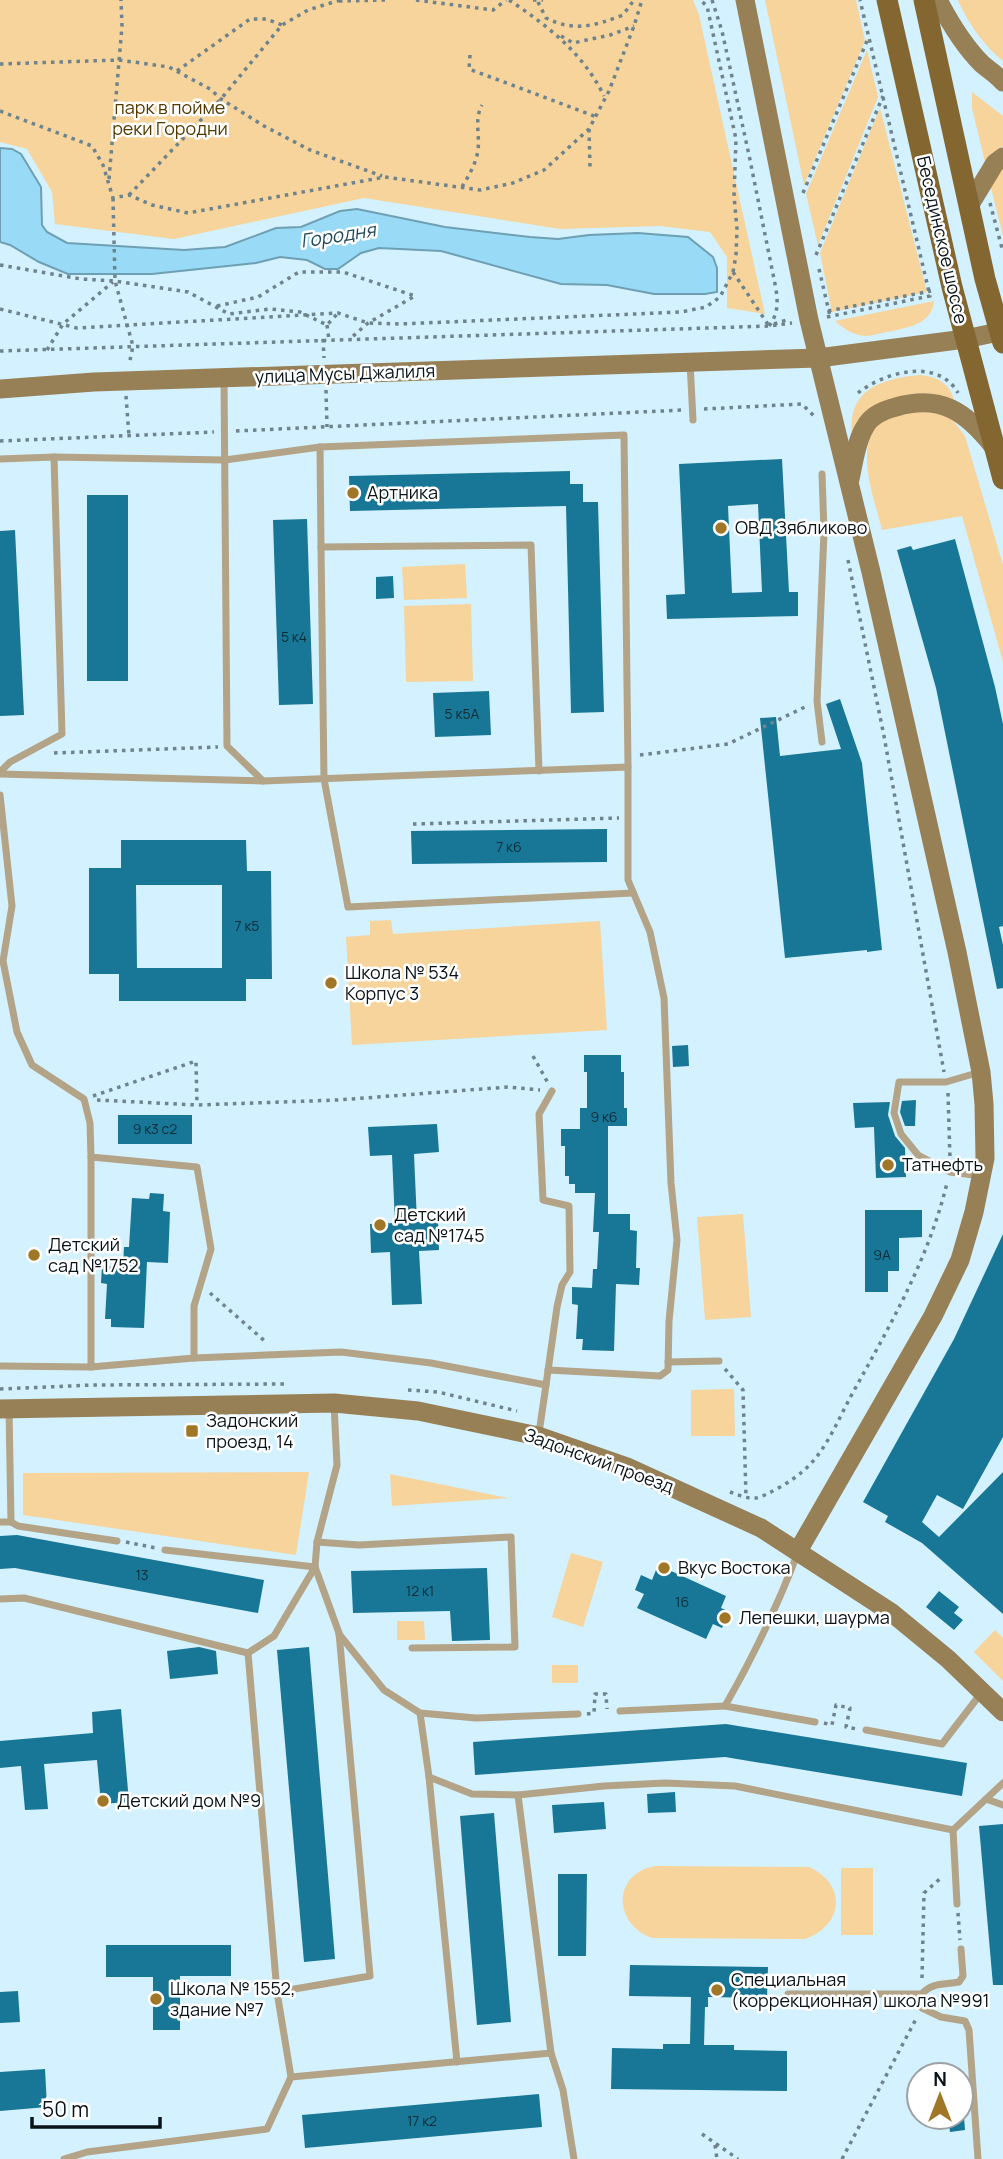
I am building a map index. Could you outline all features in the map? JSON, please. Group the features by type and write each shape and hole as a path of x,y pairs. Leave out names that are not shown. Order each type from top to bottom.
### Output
{"main road":[{"name":"Бесединское шоссе","path":"887,0 965,339 1003,479"},
{"name":"Бесединское шоссе","path":"924,0 986,284 1002,336"}],"street":[{"path":"745,0 808,320 849,483 851,530 957,952 981,1072 985,1158 960,1260 933,1316 798,1551"},
{"path":"938,0 965,43 982,63 1001,79"},
{"path":"969,206 995,163 1003,157"},
{"name":"улица Мусы Джалиля","path":"0,388 94,382 818,358 1002,336"},
{"path":"849,483 864,427 880,413 901,405 924,402 949,406 981,430 993,446"},
{"name":"Задонский проезд","path":"4,1408 334,1403 540,1427 761,1528 892,1613 1003,1712"}],"lane":[{"path":"690,362 693,420"},
{"path":"224,378 227,746 263,781"},
{"path":"0,459 54,457 225,460 320,447 624,435 628,880 650,932 664,998 671,1183 677,1240 668,1362 667,1370 660,1376 548,1370"},
{"path":"320,447 324,779 348,908 633,893"},
{"path":"0,773 10,762 62,734 54,457"},
{"path":"822,474 824,532 817,701 822,742"},
{"path":"824,532 851,530"},
{"path":"321,547 531,545 539,771"},
{"path":"0,759 10,762"},
{"path":"0,773 263,781 628,767"},
{"path":"0,795 12,906 3,961 17,1032 32,1065 84,1099 90,1123 91,1367"},
{"path":"0,931 9,931"},
{"path":"981,1072 946,1082 899,1082 894,1113 901,1134 918,1155 950,1172 981,1176"},
{"path":"540,1427 556,1307 562,1285 570,1272 569,1206 543,1200 539,1114 552,1091"},
{"path":"92,1157 197,1167 211,1248 194,1306 194,1358"},
{"path":"0,1366 91,1367 194,1358 341,1352 431,1363 546,1385"},
{"path":"668,1362 719,1362"},
{"path":"277,1992 370,1976 339,1633 315,1567 317,1542 337,1465 334,1403"},
{"path":"4,1408 11,1522"},
{"path":"0,1522 117,1541"},
{"path":"317,1542 359,1545 511,1537 514,1647 412,1648"},
{"path":"165,1550 315,1567"},
{"path":"725,1706 753,1657 798,1551"},
{"path":"0,1599 24,1598 248,1653 274,1636 315,1567"},
{"path":"339,1633 384,1690 420,1713 476,1718 578,1714"},
{"path":"64,2159 87,2152 267,2129 291,2077 277,1992 248,1653"},
{"path":"866,1730 942,1744 982,1692"},
{"path":"620,1711 725,1706 815,1722"},
{"path":"420,1713 429,1777 457,2062"},
{"path":"429,1777 472,1794 518,1795 665,1783 735,1786 953,1830"},
{"path":"953,1830 1003,1783"},
{"path":"518,1795 551,2053 563,2090 574,2159"},
{"path":"986,1799 1003,1805"},
{"path":"953,1830 957,1904"},
{"path":"961,1949 963,1976 959,1982 937,1984 926,1989 922,1994 922,2008 940,2017 965,2021 970,2030 978,2159"},
{"path":"788,1994 922,1994"},
{"path":"291,2077 551,2053"}],"path":[{"path":"109,182 121,0"},
{"path":"129,195 222,99 282,24 307,10 339,1 386,0"},
{"path":"416,0 493,10 507,0 573,43 610,35 634,26"},
{"path":"538,1 546,18 564,27 582,26 623,15 634,0"},
{"path":"0,64 119,60 169,67 310,150 385,177 480,190 513,183 544,170 589,129 609,91 642,0"},
{"path":"0,309 77,328 338,313 368,323 400,324 681,312 706,307 720,297 733,272 737,229 734,196 736,139 707,6 700,0"},
{"path":"712,0 722,31 776,289 776,317 769,326"},
{"path":"0,351 769,326 930,296 860,0"},
{"path":"177,71 250,19 266,19 282,24"},
{"path":"556,33 597,80 605,97"},
{"path":"803,193 868,39"},
{"path":"470,55 469,69 597,117"},
{"path":"816,255 883,96"},
{"path":"463,187 476,163 479,147 477,113 482,105"},
{"path":"0,111 92,146 103,165 113,198 115,281 133,346"},
{"path":"589,129 590,167"},
{"path":"113,198 129,195 152,205 188,213 385,177"},
{"path":"0,265 81,279 115,281 188,292 229,314 271,309 306,315 327,325"},
{"path":"215,307 258,297 299,272 343,272 415,296 368,323 350,339"},
{"path":"733,272 769,326"},
{"path":"47,349 62,324 115,281"},
{"path":"327,325 338,313"},
{"path":"327,325 329,340"},
{"path":"858,393 879,380 908,372 925,371 941,375 953,384 960,396"},
{"path":"325,374 327,427"},
{"path":"1,441 802,404 815,417"},
{"path":"728,1491 756,1498 801,1474 823,1448 908,1292 937,1223 950,1172 946,1082 884,736 851,530"},
{"path":"628,757 728,744 817,701"},
{"path":"24,754 227,746"},
{"path":"413,824 628,817"},
{"path":"533,1056 552,1091"},
{"path":"84,1099 196,1061 197,1105"},
{"path":"84,1099 197,1105 338,1100 508,1087 552,1091"},
{"path":"200,1285 279,1354"},
{"path":"719,1362 743,1390 746,1497"},
{"path":"0,1389 93,1385 285,1384"},
{"path":"397,1390 438,1392 540,1427"},
{"path":"117,1541 165,1550"},
{"path":"578,1714 594,1713 595,1695 606,1694 608,1712 620,1711"},
{"path":"815,1722 832,1725 836,1705 850,1708 846,1727 866,1730"},
{"path":"922,1994 924,1892 955,1865"},
{"path":"957,1904 961,1949"},
{"path":"842,2159 922,2008"},
{"path":"702,2134 738,2159"},
{"path":"715,2145 717,2159"}],"green space":[{"name":"парк в пойме реки Городни","path":"0,0 693,0 699,15 765,314 727,308 727,257 710,232 660,226 560,229 364,198 174,239 55,224 52,192 27,149 0,142"},
{"path":"765,0 856,0 865,41 804,185"},
{"path":"958,0 1003,0 1003,61 977,34"},
{"path":"867,50 878,97 818,245 806,194"},
{"path":"972,92 1003,116 1003,146 985,162 972,108"},
{"path":"880,108 927,292 832,312 820,253"},
{"path":"1003,168 1003,236 990,184"},
{"path":"934,301 928,315 917,324 873,335 857,334 835,321"},
{"path":"919,375 941,382 949,389 954,400 922,393 897,398 852,433 852,418 856,406 870,389 892,380"},
{"path":"922,409 951,418 965,436 1003,565 1003,662 962,516 882,530 868,471 869,441 875,429 886,419"},
{"path":"465,564 467,598 404,600 402,567"},
{"path":"471,604 473,681 406,682 404,606"},
{"path":"391,920 393,934 600,921 607,1030 352,1045 346,937 370,935 370,921"},
{"path":"743,1214 751,1317 705,1320 697,1217"},
{"path":"734,1389 735,1436 691,1436 691,1390"},
{"path":"309,1472 296,1555 23,1515 23,1473"},
{"path":"390,1474 508,1498 392,1506"},
{"path":"571,1553 603,1562 583,1627 552,1617"},
{"path":"397,1621 424,1621 425,1640 397,1640"},
{"path":"995,1630 1003,1638 1003,1681 974,1652"},
{"path":"552,1665 578,1665 578,1683 552,1683"},
{"path":"655,1866 809,1867 830,1883 836,1904 827,1924 818,1933 805,1939 652,1938 630,1922 624,1911 623,1900 631,1879 641,1871"},
{"path":"841,1868 873,1868 873,1935 841,1935"}],"water":[{"name":"Городня","path":"0,148 12,149 21,154 41,187 42,225 47,232 67,243 184,250 225,247 276,228 301,227 340,211 357,209 445,227 530,237 558,239 638,233 688,237 713,257 717,268 717,292 654,294 607,285 561,284 441,251 379,248 361,253 338,269 325,269 307,260 280,257 256,263 152,274 68,274 0,242"}],"building":[{"path":"782,459 789,592 798,592 798,616 667,619 666,595 685,594 679,464","holes":["758,504 762,592 732,593 728,506"]},
{"path":"570,471 570,484 583,484 583,502 598,502 604,712 571,713 566,506 350,511 349,476"},
{"path":"87,495 128,495 128,681 87,681"},
{"path":"307,519 313,704 279,705 273,520"},
{"path":"15,530 24,715 0,716 0,531"},
{"path":"955,539 1003,724 1003,926 999,927 1003,945 1003,988 997,989 936,688 897,550 911,546 913,550"},
{"path":"393,576 394,598 376,599 376,577"},
{"path":"489,691 491,735 435,737 433,693"},
{"path":"840,699 862,763 882,950 785,958 760,718 776,717 780,756 841,749 826,704"},
{"path":"607,829 607,862 412,864 411,831"},
{"path":"121,840 246,840 247,871 271,871 272,979 246,979 246,1001 119,1001 119,974 89,974 89,868 121,868","holes":["136,885 222,885 222,968 137,968"]},
{"path":"688,1045 689,1066 673,1067 672,1046"},
{"path":"584,1055 621,1055 621,1072 624,1072 627,1126 608,1126 608,1214 630,1214 630,1230 637,1231 636,1268 640,1268 639,1285 616,1284 614,1351 582,1350 583,1339 576,1339 578,1305 572,1304 572,1287 592,1288 593,1269 597,1269 599,1232 593,1232 595,1193 575,1193 575,1184 569,1184 569,1176 565,1176 565,1146 561,1146 561,1129 580,1129 580,1108 587,1108"},
{"path":"916,1100 915,1126 905,1126 900,1112 902,1101"},
{"path":"890,1102 888,1115 895,1136 905,1148 906,1177 876,1178 874,1127 855,1128 853,1103"},
{"path":"118,1115 192,1115 192,1144 118,1144"},
{"path":"437,1124 439,1152 414,1154 417,1222 438,1221 439,1250 419,1251 422,1304 392,1305 390,1252 371,1253 370,1224 395,1223 392,1155 370,1156 368,1127"},
{"path":"150,1193 164,1194 163,1211 170,1212 168,1263 147,1262 144,1328 111,1327 111,1319 105,1319 107,1284 101,1283 102,1266 123,1267 124,1247 129,1247 132,1198 149,1199"},
{"path":"865,1210 922,1210 922,1237 899,1238 899,1271 888,1271 888,1292 865,1292"},
{"path":"1003,1234 1003,1437 963,1509 937,1495 922,1522 939,1537 1003,1472 1003,1614 922,1543 885,1522 888,1516 863,1502 954,1339"},
{"path":"17,1535 264,1580 258,1613 15,1568 0,1569 0,1536"},
{"path":"658,1565 726,1596 721,1608 730,1612 722,1628 713,1624 706,1639 637,1608 644,1594 635,1590 641,1575 652,1580"},
{"path":"487,1568 490,1640 452,1641 450,1611 353,1613 351,1571"},
{"path":"939,1591 959,1607 954,1613 963,1620 954,1630 926,1607"},
{"path":"199,1647 216,1651 218,1674 170,1679 167,1651"},
{"path":"309,1647 335,1959 304,1962 277,1650"},
{"path":"121,1709 129,1802 101,1804 97,1760 44,1764 48,1809 25,1810 21,1766 0,1768 0,1741 93,1733 92,1712"},
{"path":"726,1724 967,1763 962,1796 725,1757 475,1775 473,1742"},
{"path":"675,1792 676,1812 648,1813 647,1794"},
{"path":"604,1802 606,1829 554,1833 552,1805"},
{"path":"494,1813 511,2022 477,2025 460,1816"},
{"path":"1003,1824 1003,1985 993,1985 979,1826"},
{"path":"558,1874 587,1874 586,1956 558,1956"},
{"path":"106,1945 231,1945 231,1976 180,1976 180,2030 153,2030 153,1977 106,1977"},
{"path":"630,1965 768,1967 767,1998 708,1997 708,2007 705,2007 704,2045 734,2045 734,2050 787,2051 787,2091 611,2089 612,2048 663,2049 663,2044 690,2044 691,1997 629,1996"},
{"path":"18,1991 20,2022 0,2023 0,1992"},
{"path":"45,2069 47,2107 0,2111 0,2072"},
{"path":"539,2094 542,2127 305,2148 302,2115"}],"place":[{"name":"Артника","path":"353,493"},
{"name":"ОВД Зябликово","path":"721,528"},
{"name":"Школа № 534 Корпус 3","path":"331,983"},
{"name":"Татнефть","path":"888,1165"},
{"name":"Детский сад №1745","path":"380,1225"},
{"name":"Детский сад №1752","path":"34,1255"},
{"name":"Задонский проезд, 14","path":"192,1431"},
{"name":"Вкус Востока","path":"664,1568"},
{"name":"Лепешки, шаурма","path":"725,1618"},
{"name":"Детский дом №9","path":"103,1801"},
{"name":"Специальная (коррекционная) школа №991","path":"717,1990"},
{"name":"Школа № 1552, здание №7","path":"156,1999"}]}
